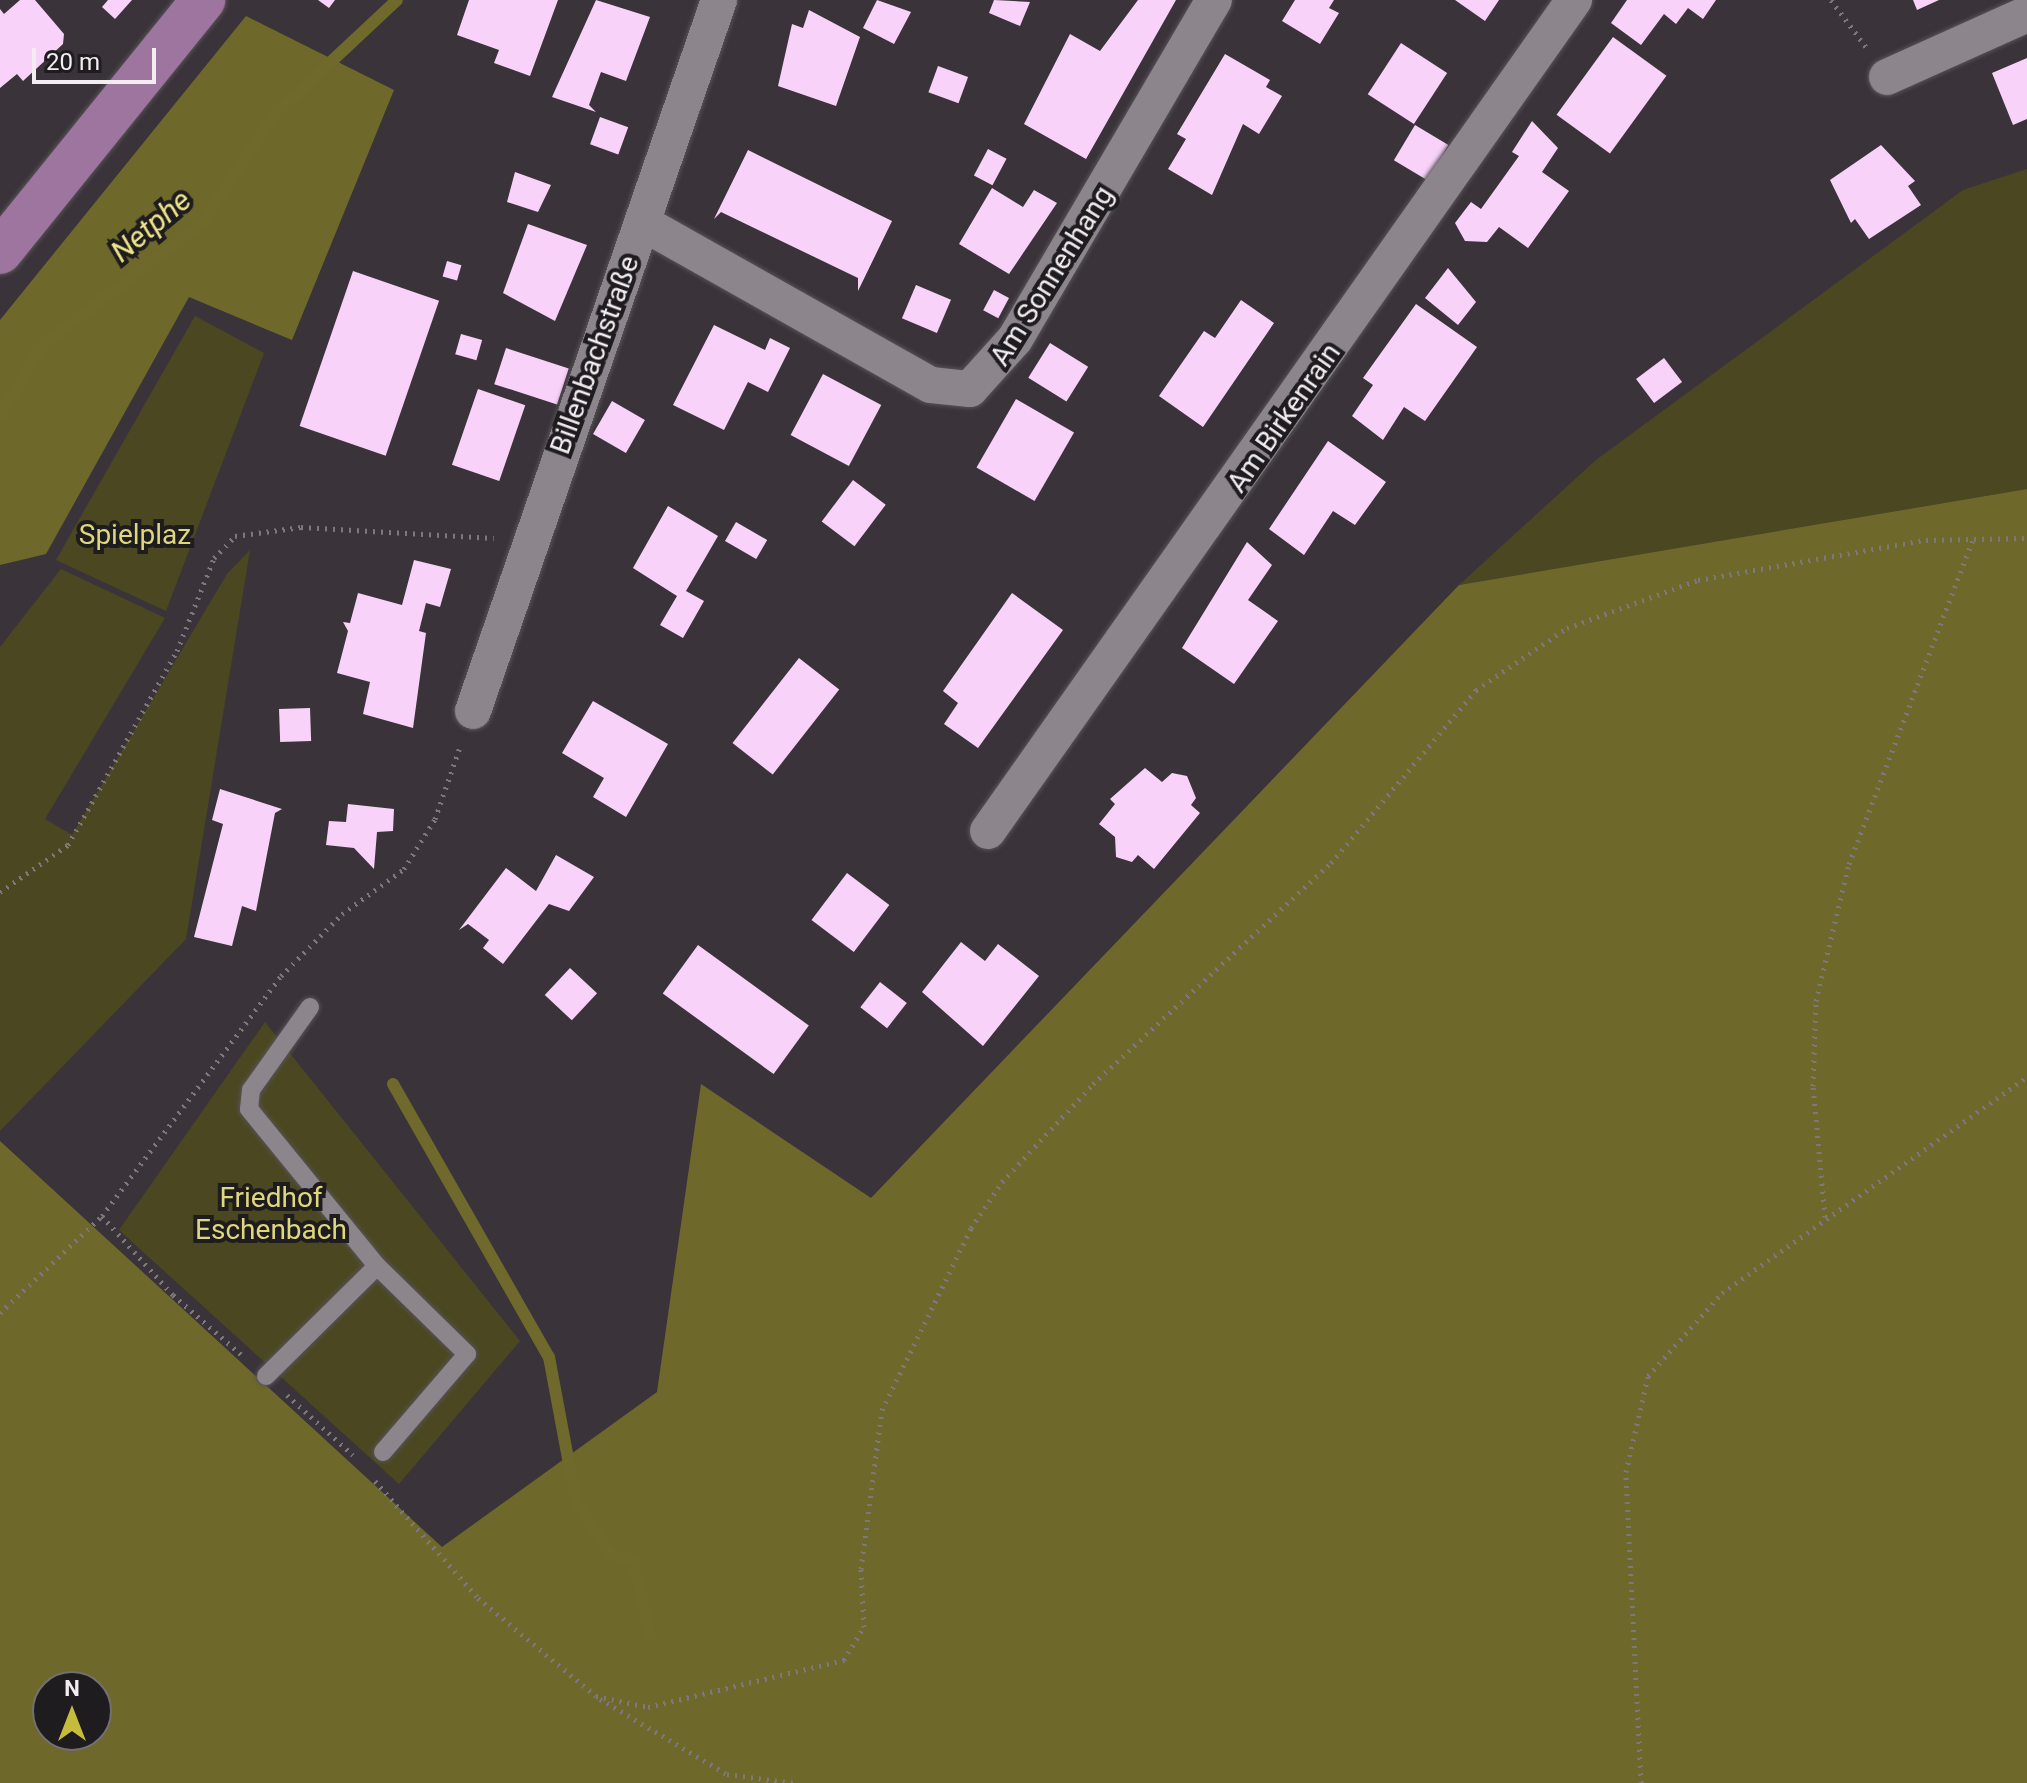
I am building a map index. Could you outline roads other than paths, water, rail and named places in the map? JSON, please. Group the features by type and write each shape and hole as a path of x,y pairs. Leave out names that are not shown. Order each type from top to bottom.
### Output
{"main road":[{"path":"0,252 203,0"}],"street":[{"name":"Billenbachstraße","path":"473,711 527,540 643,223 719,0"},
{"name":"Am Sonnenhang","path":"643,223 931,385 970,389 1015,339 1214,0"},
{"name":"Am Birkenrain","path":"988,831 1574,0"},
{"path":"1887,77 2027,14"}],"lane":[{"path":"310,1007 251,1090 249,1109 377,1266 467,1354 383,1452"},
{"path":"266,1376 377,1266"}],"waterway":[{"name":"Netphe","path":"0,415 42,345 204,222 272,117 397,0"},
{"path":"393,1084 549,1357 576,1501 610,1554 633,1561 650,1634"}],"park label":[{"name":"Spielplaz","path":"135,535"},
{"name":"Friedhof Eschenbach","path":"271,1214"}]}
